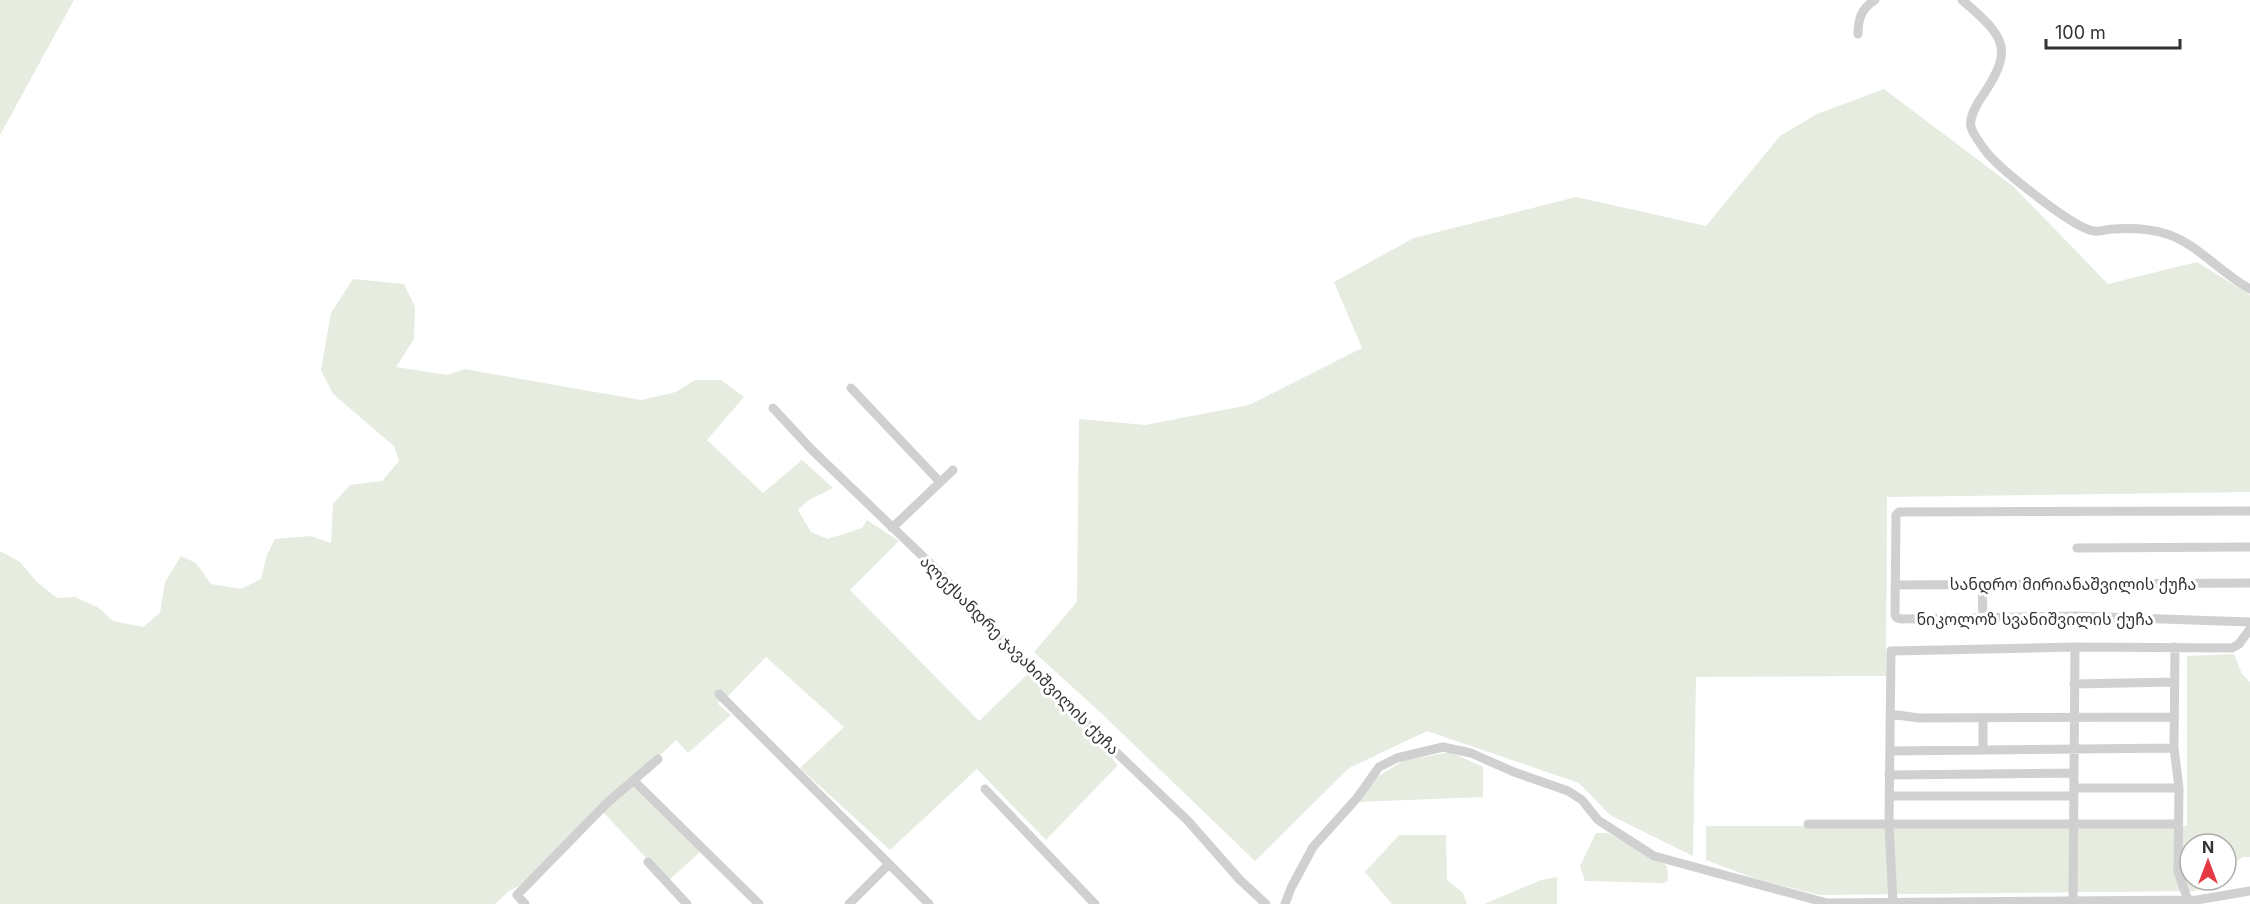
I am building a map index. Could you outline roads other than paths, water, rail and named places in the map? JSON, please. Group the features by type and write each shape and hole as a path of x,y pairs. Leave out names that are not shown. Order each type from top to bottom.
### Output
{"street":[{"path":"1858,34 1858,21 1866,6 1875,0"},
{"path":"1962,0 1987,23 2002,44 2001,66 1975,108 1972,117 1971,128 1987,153 2015,178 2078,225 2094,231 2136,230 2167,234 2190,244 2231,279 2250,289"},
{"path":"850,388 940,482"},
{"name":"ალექსანდრე ჯავახიშვილის ქუჩა","path":"773,408 936,569 994,632 1070,708 1188,821 1240,880 1266,904"},
{"path":"892,528 953,470"},
{"name":"ნიკოლოზ სვანიშვილის ქუჩა","path":"2250,512 1904,511 1896,515 1895,585 1895,615 1897,618 2075,616 2250,622"},
{"path":"2077,548 2250,547"},
{"name":"სანდრო მირიანაშვილის ქუჩა","path":"1895,585 2250,583"},
{"path":"1982,585 1983,618"},
{"path":"1893,903 1889,824 1891,651 2074,647 2232,648 2239,644 2250,629"},
{"path":"2073,901 2074,647"},
{"path":"2175,647 2174,748 2179,788 2178,872 2188,900"},
{"path":"2074,684 2174,682"},
{"path":"719,694 929,904"},
{"path":"1890,714 1919,718 2174,717"},
{"path":"1983,718 1983,750"},
{"path":"1285,904 1313,847 1357,798 1379,767 1397,758 1443,747 1471,753 1514,772 1583,797 1598,820 1654,856 1827,903 2188,900 2250,891"},
{"path":"1890,751 2174,748"},
{"path":"525,904 517,895 606,804 658,759"},
{"path":"1889,775 2074,773"},
{"path":"634,782 759,904"},
{"path":"1889,796 2179,788"},
{"path":"985,789 1095,904"},
{"path":"1808,824 2178,824"},
{"path":"648,862 687,904"},
{"path":"849,904 889,864"}]}
